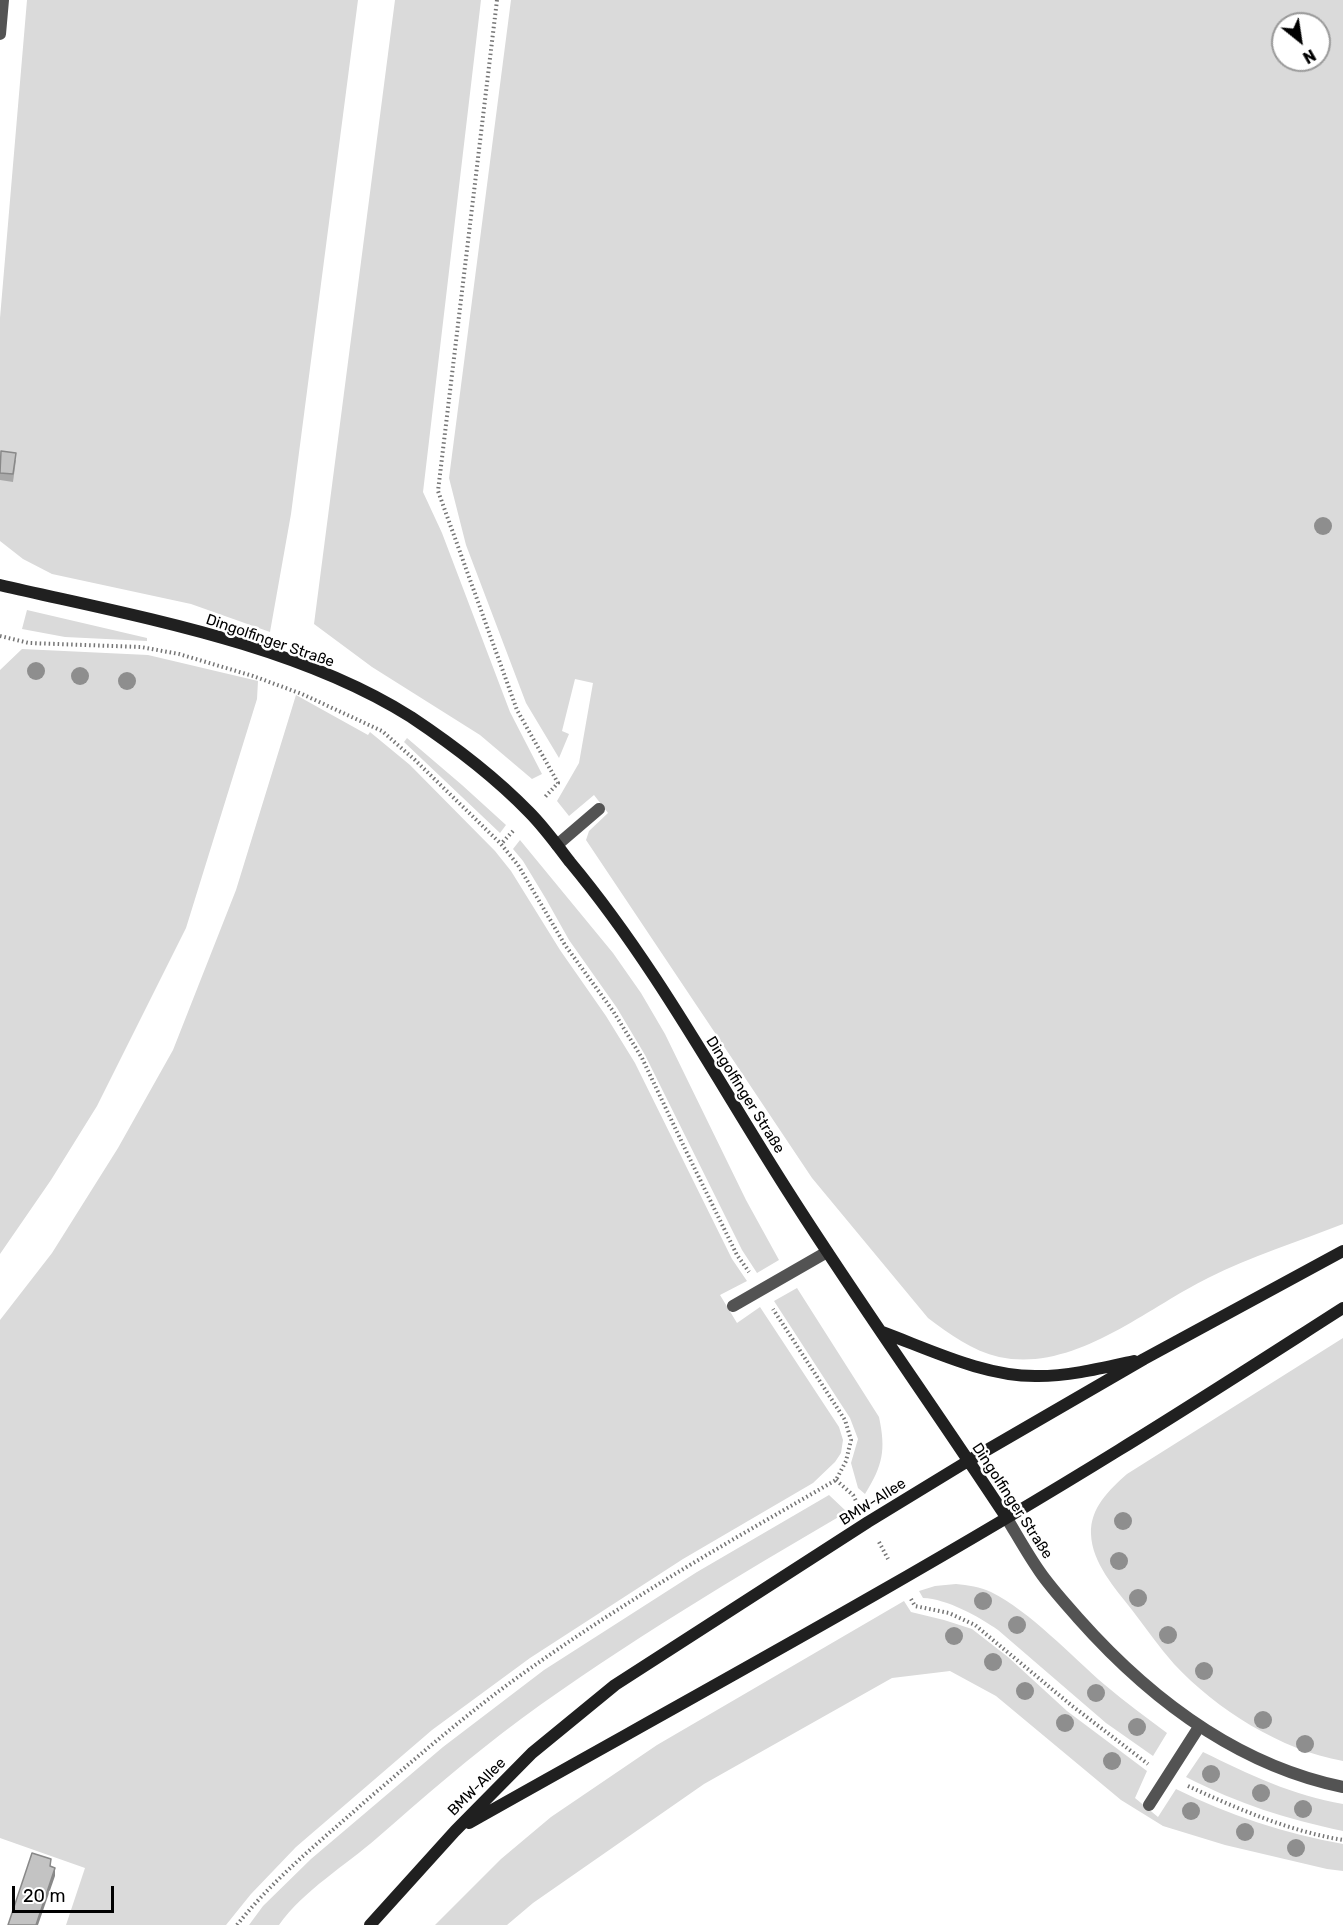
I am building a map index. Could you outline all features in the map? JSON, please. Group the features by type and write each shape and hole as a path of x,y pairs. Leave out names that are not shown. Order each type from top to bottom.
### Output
{"main road":[{"name":"Dingolfinger Straße","path":"0,585 185,628 275,655 322,672 410,717 456,749 530,813 615,919 651,971 826,1252 1006,1517"},
{"name":"BMW-Allee","path":"370,1925 455,1831 532,1753 615,1685 868,1522 968,1461 1144,1359 1343,1251"},
{"name":"BMW-Allee","path":"455,1831 1006,1517 1118,1451 1343,1308"},
{"path":"882,1332 967,1363 1008,1374 1036,1376 1069,1374 1144,1359"}],"street":[{"path":"0,34 3,0"},
{"path":"557,845 599,809"},
{"path":"734,1306 826,1252"},
{"name":"Dingolfinger Straße","path":"1006,1517 1039,1571 1107,1650 1165,1702 1245,1754 1283,1770 1343,1787"},
{"path":"1149,1805 1199,1726"}],"path":[{"path":"497,0 438,491 518,710 558,783 501,844"},
{"path":"0,636 29,643 141,647 179,654 253,676 302,694 382,731 415,760 501,844 518,865 565,945 613,1011 642,1058 737,1255 845,1420 851,1440 846,1461 836,1480 690,1564 538,1663 439,1738 305,1855 258,1899 237,1925"},
{"path":"836,1480 853,1495 915,1606 949,1613 975,1625 1140,1759 1168,1775 1222,1802 1266,1819 1314,1835 1343,1839"}],"shaded area":[{"path":"27,0 358,0 291,514 270,632 191,604 52,574 23,559 0,541 0,318"},
{"path":"395,0 481,0 423,492 442,533 510,712 542,774 532,779 480,735 372,667 314,624"},
{"path":"511,0 1343,0 1343,1224 1225,1270 1108,1335 1054,1356 1027,1359 989,1354 962,1341 928,1318 812,1178 586,840 589,831 608,813 594,795 569,816 557,801 579,763 593,683 575,679 562,731 569,734 559,758 526,703 466,545 449,478"},
{"path":"27,610 147,638 147,641 65,637 22,629"},
{"path":"22,649 148,655 258,681 257,699 186,928 97,1106 51,1180 0,1254 0,670"},
{"path":"296,695 368,735 370,732 410,765 495,851 511,871 635,1063 732,1259 747,1281 720,1295 737,1323 760,1307 839,1427 843,1440 841,1453 813,1483 683,1559 530,1658 432,1730 296,1847 251,1894 226,1925 66,1925 85,1868 0,1838 0,1320 52,1253 118,1148 173,1050 236,890"},
{"path":"407,738 506,825 500,833 404,742"},
{"path":"520,840 613,953 641,993 665,1034 746,1200 779,1260 757,1273 742,1250 645,1055 617,1008 569,940 523,861 513,849"},
{"path":"797,1288 879,1417 882,1439 881,1457 876,1474 865,1494 858,1488 851,1463 858,1439 850,1418 774,1301"},
{"path":"1343,1338 1343,1761 1296,1748 1251,1726 1191,1681 1168,1658 1112,1584 1095,1555 1091,1534 1097,1508 1107,1493 1127,1474"},
{"path":"829,1495 847,1512 641,1637 521,1719 313,1889 279,1925 249,1925 263,1906 311,1859 443,1747 544,1670 697,1572"},
{"path":"956,1584 987,1590 1021,1611 1105,1685 1167,1733 1153,1756 1106,1723 998,1630 962,1609 942,1601 923,1598 919,1591 935,1586"},
{"path":"904,1601 911,1612 972,1629 1008,1657 1067,1711 1147,1771 1135,1798 1158,1817 1176,1789 1258,1823 1343,1844 1343,1871 1225,1845 1163,1826 1121,1800 996,1696 950,1671 892,1678 704,1784 533,1903 507,1925 435,1925 501,1859 551,1817 657,1745"},
{"path":"1203,1752 1289,1790 1343,1804 1343,1831 1263,1810 1186,1777"}],"building":[{"path":"1,451 16,453 13,474 0,473"},
{"path":"32,1853 51,1859 50,1866 55,1868 36,1925 8,1925"}]}
